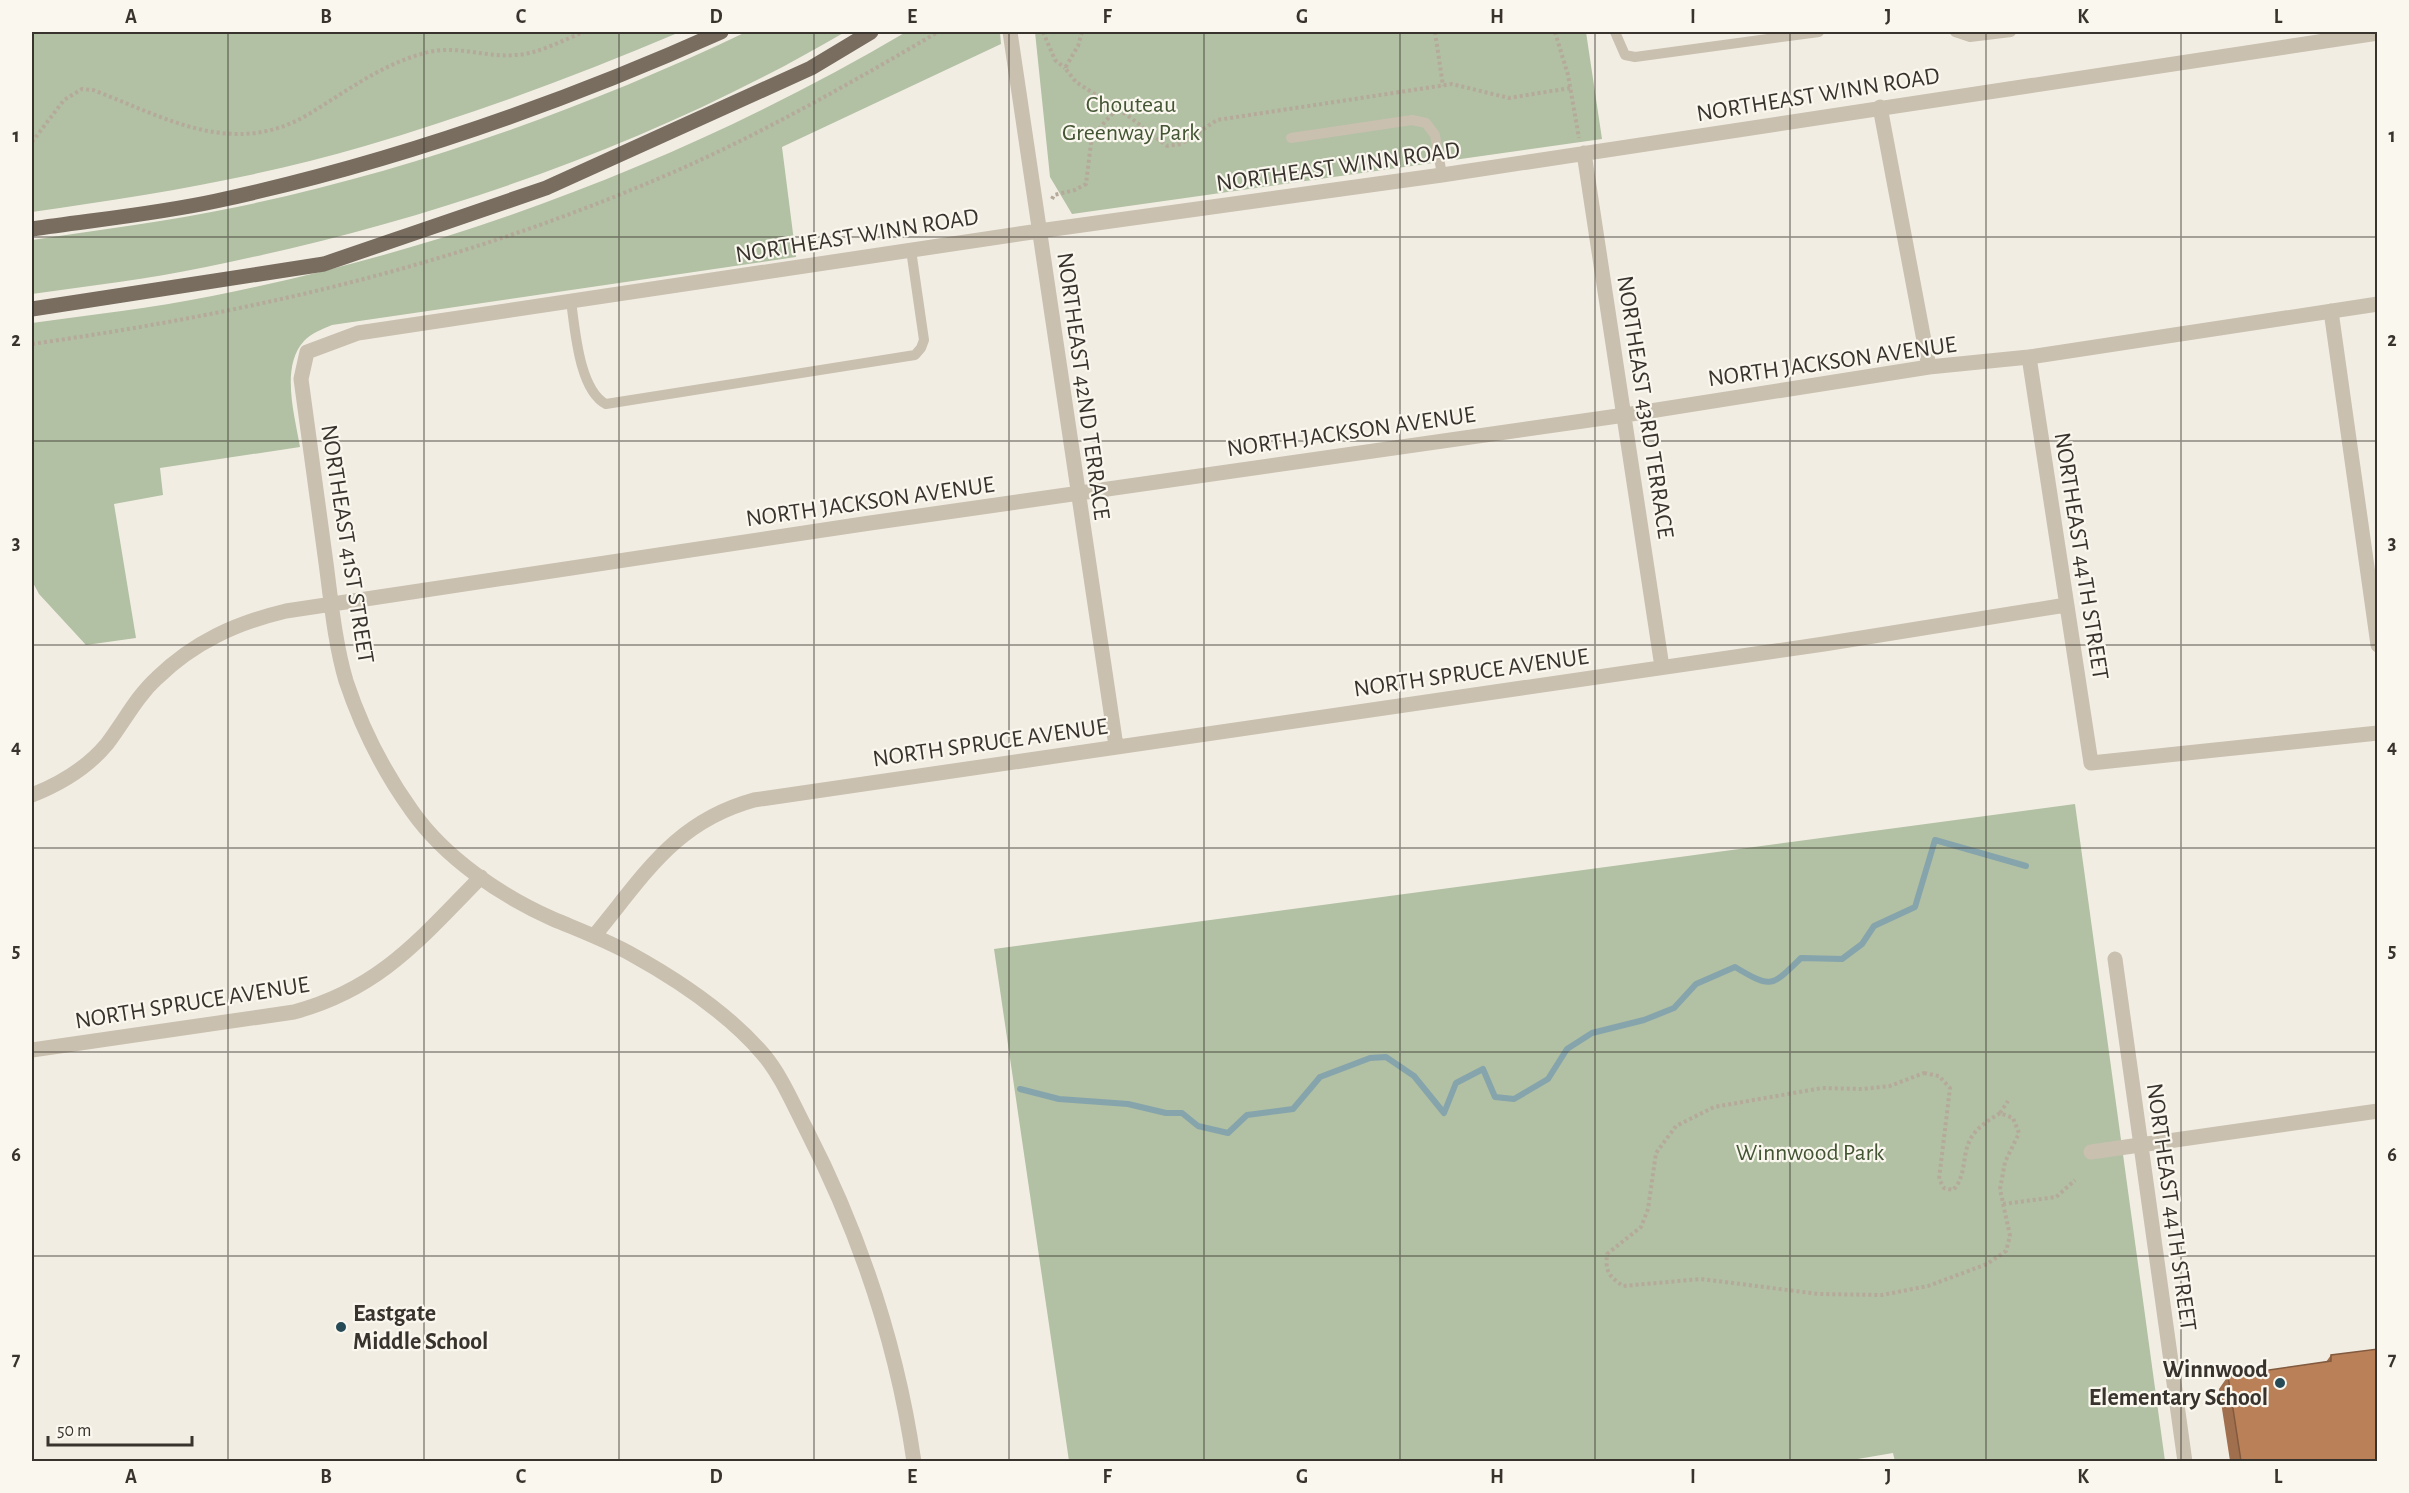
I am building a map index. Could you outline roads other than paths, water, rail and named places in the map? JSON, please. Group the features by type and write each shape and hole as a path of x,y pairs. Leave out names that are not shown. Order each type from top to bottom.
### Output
{"main road":[{"path":"32,229 213,201 319,177 526,112 615,79 720,32"},
{"path":"32,309 324,264 546,188 811,68 871,32"}],"street":[{"name":"NORTHEAST 42ND TERRACE","path":"1010,32 1116,746"},
{"name":"NORTHEAST WINN ROAD","path":"307,352 358,333 1039,231 1442,175 2378,33"},
{"path":"1880,107 1929,367"},
{"name":"NORTHEAST 43RD TERRACE","path":"1584,153 1662,667"},
{"name":"NORTH JACKSON AVENUE","path":"32,795 48,789 86,765 106,744 156,679 191,649 215,635 250,620 286,611 1625,415 1929,367 2029,357 2378,304"},
{"path":"2331,311 2378,645"},
{"name":"NORTHEAST 41ST STREET","path":"307,352 302,379 332,606 346,679 367,732 393,783 414,814 441,843 481,877"},
{"name":"NORTHEAST 44TH STREET","path":"2029,357 2091,763 2378,733"},
{"name":"NORTH SPRUCE AVENUE","path":"594,936 674,841 702,821 741,804 2066,605"},
{"path":"481,877 541,913 630,953 694,993 765,1056 828,1171 860,1246 885,1324 914,1461"},
{"name":"NORTH SPRUCE AVENUE","path":"32,1050 294,1011 318,1005 352,991 384,971 412,947 481,877"},
{"name":"NORTHEAST 44TH STREET","path":"2115,959 2185,1461"},
{"path":"2091,1152 2378,1111"}],"lane":[{"path":"1615,32 1625,55 1635,57 1819,32"},
{"path":"1955,32 1970,34 2011,32"},
{"path":"1291,138 1412,120 1426,123 1435,135 1442,175"},
{"path":"571,301 580,359 588,382 598,400 606,404 767,380 915,355 924,340 911,250"}],"waterway":[{"path":"1020,1089 1059,1099 1128,1104 1166,1113 1182,1113 1198,1126 1228,1133 1247,1115 1293,1109 1320,1077 1370,1058 1386,1057 1414,1076 1444,1113 1456,1083 1483,1069 1495,1097 1514,1099 1548,1079 1567,1049 1592,1033 1644,1020 1674,1008 1696,984 1735,967 1757,979 1771,982 1783,975 1801,958 1842,959 1862,944 1874,926 1915,907 1935,840 2026,866"}],"place":[{"name":"Eastgate Middle School","path":"341,1327"},
{"name":"Winnwood Elementary School","path":"2280,1383"}],"park label":[{"name":"Chouteau Greenway Park","path":"1131,118"},
{"name":"Winnwood Park","path":"1810,1152"}]}
